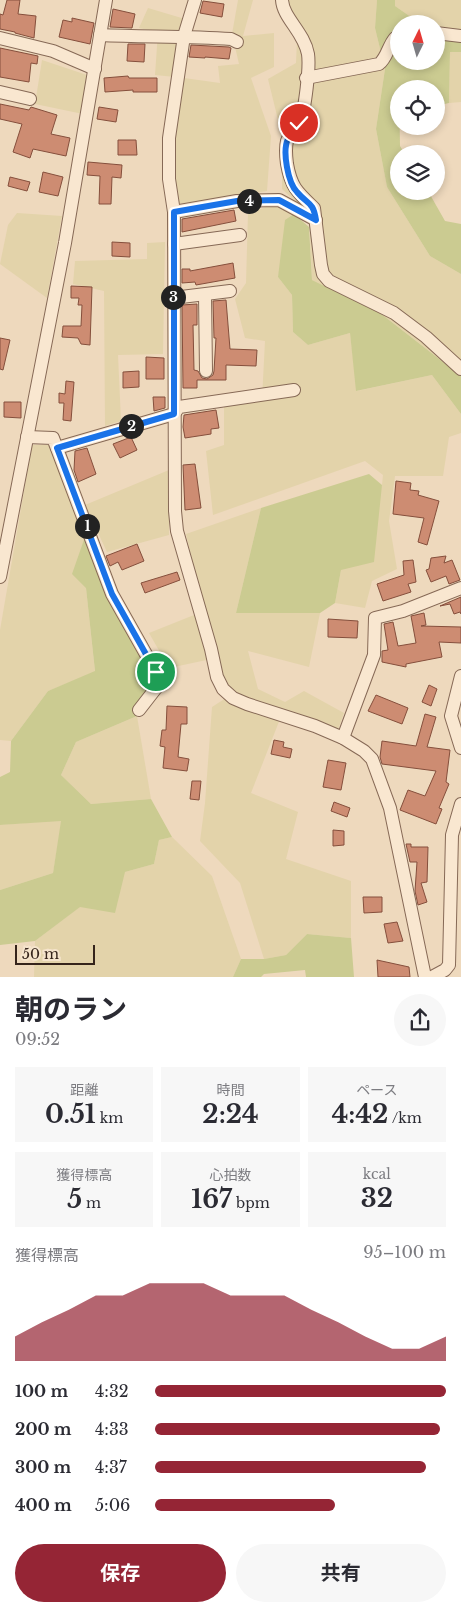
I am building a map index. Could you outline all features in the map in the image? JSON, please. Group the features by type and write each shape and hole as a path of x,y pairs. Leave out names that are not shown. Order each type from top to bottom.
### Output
{"street":[{"path":"0,577 6,518 27,437 65,243 106,0"},
{"path":"195,0 184,36 169,138 169,179 174,212 174,511 177,531 217,677 222,689 233,698 247,704 315,726 343,738 364,751 372,760 390,808 425,977"},
{"path":"282,0 289,18 304,38 308,56 304,108 299,123 287,140 286,152 290,180 296,191 314,208 323,274 328,281 394,313 426,337 461,369"},
{"path":"445,34 461,36"},
{"path":"100,35 172,38 184,36 232,39 237,42"},
{"path":"0,38 53,51 95,69"},
{"path":"306,78 379,64 385,60 390,44"},
{"path":"0,92 30,99"},
{"path":"174,212 237,201 279,200 316,220"},
{"path":"174,244 240,235"},
{"path":"173,298 230,292"},
{"path":"205,295 206,372"},
{"path":"57,448 174,414 179,407 294,390"},
{"path":"27,437 53,438 112,594 156,672 160,683 139,710"},
{"path":"343,738 374,655 375,618 403,611 461,588"},
{"path":"461,676 451,716 452,725 461,748"},
{"path":"432,977 445,970 449,965 452,835 461,804"}],"shaded area":[{"path":"238,0 253,0 243,36 274,33 274,67 251,78 271,136 267,191 178,204 171,168 184,78 220,83 218,66 239,64 232,34"},
{"path":"275,0 377,0 375,28 385,69 376,129 387,187 390,192 390,200 395,200 430,256 461,274 461,376 380,313 312,280 309,214 282,189 282,136 268,79 296,63 297,40"},
{"path":"395,0 461,0 461,32 445,31 445,15 408,15 395,6"},
{"path":"148,8 185,19 175,77 155,75 158,32 139,28"},
{"path":"450,52 461,52 461,102 449,103"},
{"path":"42,60 90,76 83,114 35,104"},
{"path":"272,205 294,214 278,277 292,295 293,332 308,345 350,333 357,391 432,375 461,414 461,433 449,437 443,476 395,476 389,521 397,569 372,581 365,608 335,603 341,570 382,485 383,475 365,461 213,515 206,451 224,445 224,405 262,399 265,341 245,338 235,299 246,283 248,213"},
{"path":"17,213 62,216 47,298 0,264 8,225"},
{"path":"165,242 163,354 118,355 121,421 105,426 104,291 73,284 75,261 147,259 147,243"},
{"path":"32,445 51,445 86,534 86,588 95,672 48,691 11,741 0,740 0,630"},
{"path":"169,470 169,535 107,552 85,505"},
{"path":"261,508 236,613 320,613 309,667 248,651 258,689 285,702 304,691 344,713 335,738 280,719 251,793 298,812 286,859 351,881 351,938 307,934 286,955 264,959 240,883 200,841 205,803 212,707 229,696 216,658 169,668 149,633 204,611 186,534"},
{"path":"137,716 151,799 91,804 61,775 76,742"},
{"path":"62,820 53,873 0,890 0,825"},
{"path":"172,837 212,876 241,959 233,977 34,977 35,941 125,872 154,864 159,840"}],"green space":[{"path":"377,0 395,0 395,6 408,15 390,15 390,70 445,70 445,31 461,32 461,52 450,52 449,103 445,104 445,80 390,80 390,135 400,135 400,145 390,145 390,192 387,187 376,129 385,69 375,28"},
{"path":"395,200 433,200 445,221 461,224 461,274 430,256"},
{"path":"294,214 309,227 312,280 380,313 461,376 461,414 432,375 356,391 350,333 308,345 293,332 292,295 278,277 285,220"},
{"path":"369,474 382,485 374,562 341,570 335,603 320,613 236,613 261,508"},
{"path":"86,534 151,680 137,716 76,742 61,775 91,804 151,799 172,837 159,840 154,864 125,872 115,913 80,907 35,941 0,945 0,890 53,873 61,821 0,825 0,777 10,772 11,741 48,691 95,671 86,588 72,574"},
{"path":"307,934 351,938 354,977 306,977 305,970 264,974 261,977 233,977 241,959 264,959 286,955"}],"building":[{"path":"7,0 20,0 18,14 36,16 34,38 0,29 0,14 3,15"},
{"path":"203,1 224,4 222,17 200,13"},
{"path":"113,9 135,14 132,28 110,27"},
{"path":"72,18 94,23 90,44 59,37 63,20 72,22"},
{"path":"128,44 145,44 144,62 127,61"},
{"path":"191,45 229,47 231,48 229,59 189,57"},
{"path":"0,48 38,56 37,64 31,63 29,82 0,77"},
{"path":"128,76 129,78 157,78 157,92 133,92 133,90 105,92 104,78"},
{"path":"0,104 29,110 31,107 57,115 51,134 70,138 66,156 33,149 30,158 13,152 22,124 0,119"},
{"path":"99,107 118,110 116,122 97,119"},
{"path":"118,140 136,140 137,155 118,155"},
{"path":"88,162 122,165 121,178 112,177 111,204 99,204 100,176 87,175"},
{"path":"43,172 63,177 58,196 39,192"},
{"path":"10,177 30,182 27,191 8,186"},
{"path":"234,210 236,221 182,232 182,219"},
{"path":"112,242 130,243 130,257 112,256"},
{"path":"233,263 235,278 196,285 195,282 182,283 182,269 190,269 190,271"},
{"path":"71,286 92,287 90,345 81,344 78,338 62,337 63,326 81,326 82,305 78,305 79,298 71,298"},
{"path":"226,300 230,349 257,350 256,366 226,365 226,380 197,380 197,388 183,388 182,305 197,304 197,325 193,325 194,370 198,371 202,378 207,379 213,375 214,371 216,338 214,338 213,301"},
{"path":"0,338 10,340 3,370 0,369"},
{"path":"146,357 164,358 164,379 146,379"},
{"path":"139,371 139,387 123,388 123,372"},
{"path":"66,381 74,382 71,421 63,420 64,403 59,403 59,393 65,394"},
{"path":"153,397 165,397 165,408 154,411"},
{"path":"4,402 21,402 21,418 4,417"},
{"path":"216,410 219,428 211,429 211,434 185,438 183,427 184,415"},
{"path":"131,437 137,450 120,458 113,444"},
{"path":"87,448 96,474 78,482 74,470 75,451"},
{"path":"195,464 201,508 185,510 183,465"},
{"path":"396,481 411,483 410,490 419,491 418,495 439,501 427,545 418,542 424,518 393,514"},
{"path":"137,544 144,561 122,570 118,562 110,566 106,556"},
{"path":"446,556 444,563 452,560 460,580 449,584 446,576 431,582 426,570 429,569 431,558"},
{"path":"413,560 416,582 408,584 411,592 383,601 377,584 404,575 403,561"},
{"path":"177,572 180,580 145,593 141,583"},
{"path":"461,597 461,614 460,612 454,614 450,604 440,606"},
{"path":"424,613 426,625 421,626 461,627 461,643 439,642 442,657 406,664 406,667 382,662 382,651 388,650 384,624 393,622 398,646 416,643 411,616"},
{"path":"328,619 358,621 357,638 328,637"},
{"path":"429,685 437,689 431,706 422,702"},
{"path":"376,695 408,708 402,724 368,711"},
{"path":"167,706 187,707 187,724 181,724 178,757 189,759 187,771 163,768 165,747 160,746 162,730 166,730"},
{"path":"425,714 436,717 427,747 450,750 446,782 449,784 439,808 442,809 436,824 400,810 408,790 425,796 436,771 382,764 380,757 382,741 416,746"},
{"path":"274,740 284,742 283,747 292,749 290,758 271,754"},
{"path":"328,760 346,763 341,790 323,787"},
{"path":"192,781 201,781 199,800 190,799"},
{"path":"334,802 350,808 347,817 331,811"},
{"path":"333,830 344,831 344,845 333,846"},
{"path":"406,844 411,844 411,847 428,847 427,882 421,883 427,902 418,905 415,891 417,862 410,862"},
{"path":"363,897 382,897 382,912 364,913"},
{"path":"397,922 403,941 388,943 384,924"},
{"path":"377,960 409,967 410,977 378,977"}],"route":[{"path":"156,672 112,594 57,448 174,414 174,212 237,201 279,200 316,220 314,208 296,191 290,180 286,152 287,140 299,123"}]}
